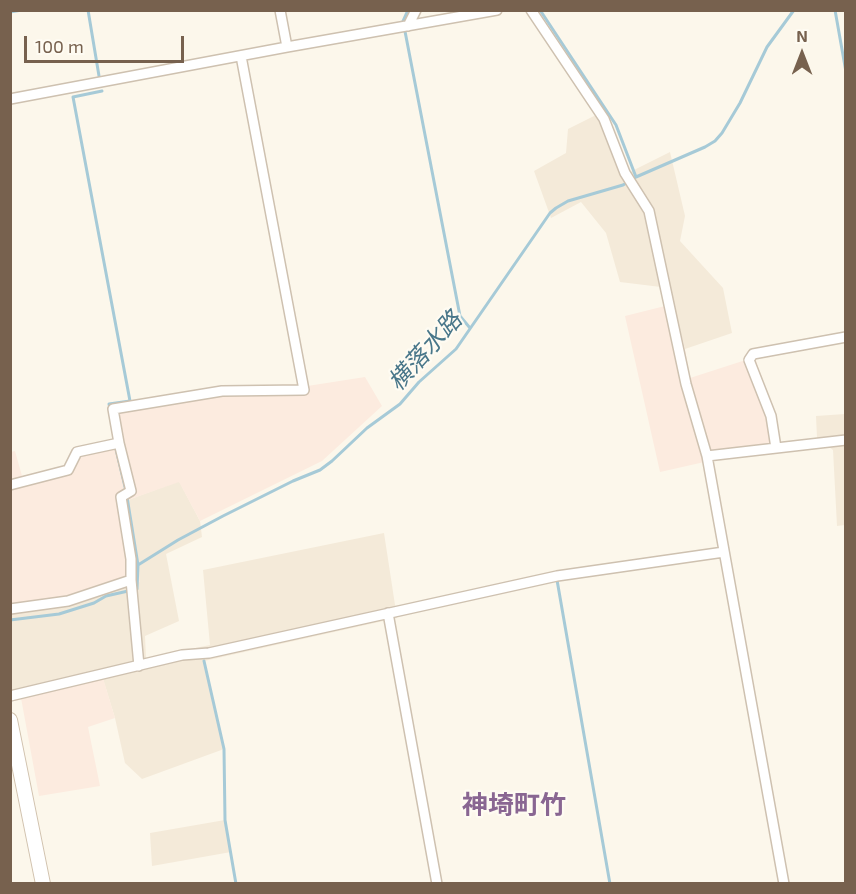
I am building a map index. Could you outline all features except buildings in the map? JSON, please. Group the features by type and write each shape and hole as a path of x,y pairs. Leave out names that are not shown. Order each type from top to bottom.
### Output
{"street":[{"path":"280,10 286,46"},
{"path":"408,26 416,10"},
{"path":"10,99 286,46 496,10"},
{"path":"531,10 604,119 625,173 649,211 686,384 706,456 784,884"},
{"path":"139,666 131,588 131,560 121,497 131,491 113,409 222,391 304,390 241,56"},
{"path":"776,448 771,416 748,360 753,354 846,337"},
{"path":"706,456 846,440"},
{"path":"10,485 68,470 77,452 119,443"},
{"path":"10,696 182,655 209,653 557,576 724,552"},
{"path":"10,609 68,601 131,588"},
{"path":"388,613 437,884"},
{"path":"10,720 43,884"}],"shaded area":[{"path":"604,111 630,172 670,152 685,216 680,241 723,288 732,333 685,349 669,288 620,282 606,233 581,202 551,218 534,171 566,153 568,129"},
{"path":"673,304 690,378 755,357 780,445 660,472 625,316"},
{"path":"365,377 382,406 322,461 200,521 179,482 128,500 140,582 68,605 11,613 10,452 15,451 22,476 65,466 76,448 114,441 109,404 221,387 301,387"},
{"path":"845,414 845,525 837,526 833,450 817,438 816,416"},
{"path":"179,481 200,521 202,537 166,554 179,621 145,636 146,658 210,645 203,570 384,533 397,618 204,661 224,749 142,779 125,763 103,679 21,698 11,697 11,613 139,581 128,500"},
{"path":"103,678 115,718 88,727 100,786 39,796 21,698"},
{"path":"225,820 231,852 152,866 150,833"}],"waterway":[{"path":"10,12 22,10"},
{"path":"88,10 99,76"},
{"path":"408,10 403,21 460,316 470,328"},
{"path":"540,10 616,125 636,177"},
{"name":"横落水路","path":"10,620 59,614 94,603 106,596 137,589 138,565 178,540 293,481 320,470 332,461 367,428 400,404 419,382 456,349 550,213 568,201 623,185 715,141 740,103 767,47 794,10"},
{"path":"835,10 846,72"},
{"path":"102,91 73,97 130,401 109,404 110,409"},
{"path":"116,449 126,491"},
{"path":"127,497 138,565"},
{"path":"557,580 610,884"},
{"path":"204,661 224,749 225,820 236,884"}],"district":[{"name":"神埼町竹","path":"514,805"}]}
